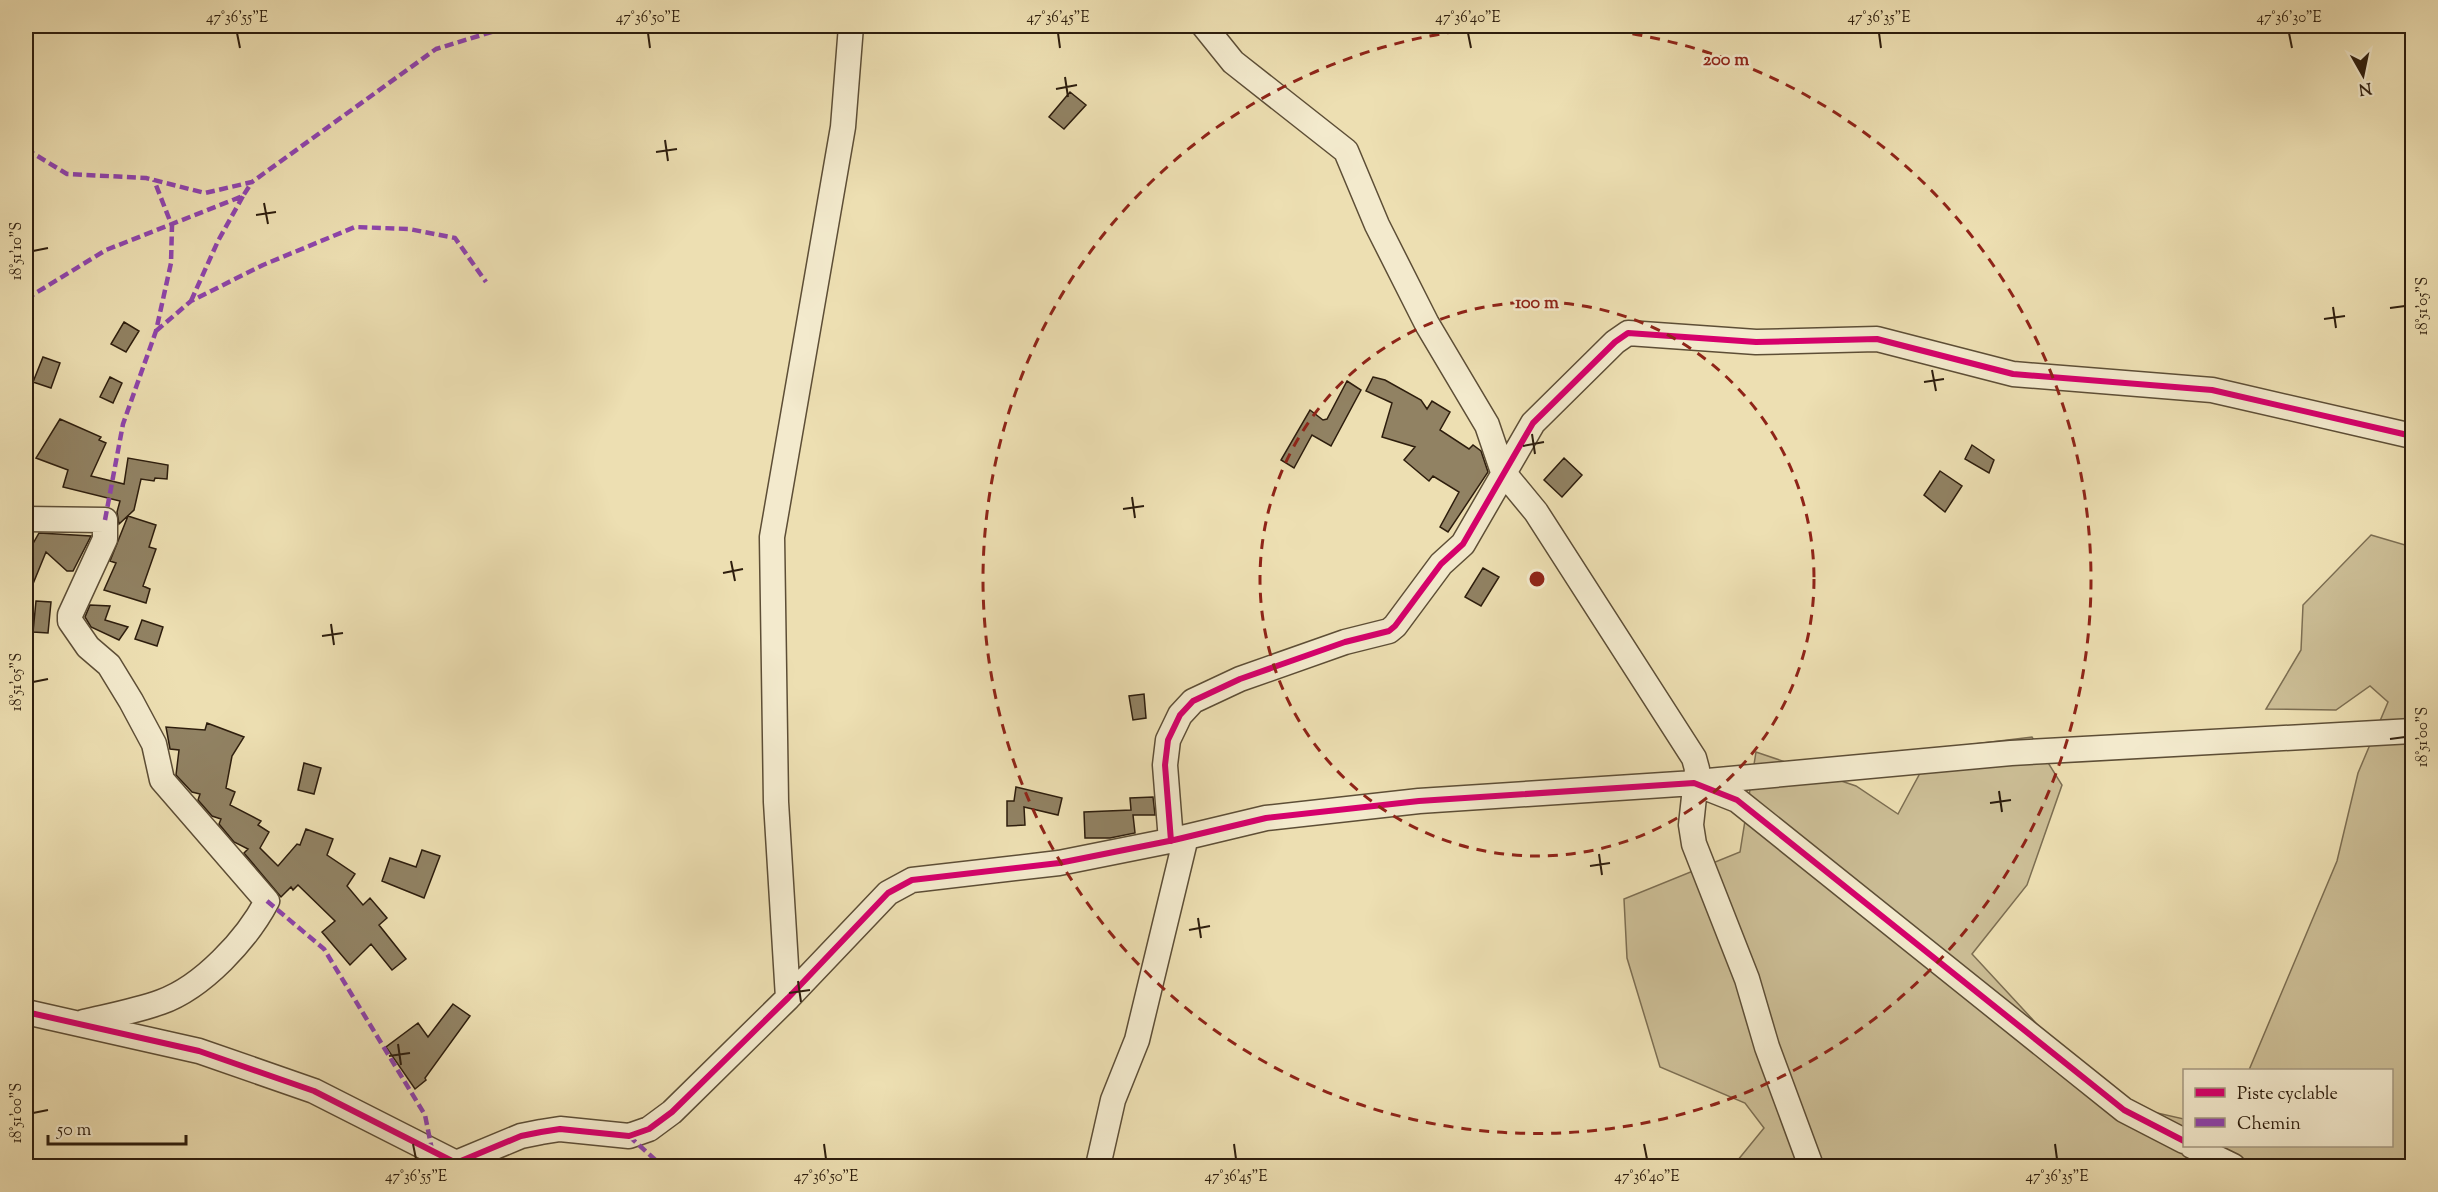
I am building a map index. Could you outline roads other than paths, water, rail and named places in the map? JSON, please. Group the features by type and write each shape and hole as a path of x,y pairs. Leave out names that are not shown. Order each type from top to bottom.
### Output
{"street":[{"path":"788,998 776,802 772,537 843,127 851,26"},
{"path":"1204,26 1233,62 1346,151 1377,225 1427,324 1487,425 1503,472 1536,512 1694,758 1697,769 1691,825 1694,844 1748,979 1767,1047 1811,1167"},
{"path":"1098,1167 1113,1100 1137,1040 1178,839 1165,765 1168,740 1180,715 1193,701 1240,679 1345,642 1389,632 1441,564 1463,544 1533,423 1615,342 1628,333 1756,342 1877,339 2013,374 2212,390 2412,436"},
{"path":"26,519 105,520 105,539 70,615 70,621 88,647 109,665 131,701 154,744 162,780 267,901 254,927 203,977 163,1001 80,1023"},
{"path":"26,1012 199,1050 314,1091 456,1165 521,1136 541,1132 560,1129 628,1136 649,1129 672,1112 788,998 888,893 912,880 1059,863 1178,839 1266,818 1419,801 1694,783 2011,753 2412,731"},
{"path":"1694,783 1737,800 2124,1110 2183,1140"},
{"path":"2194,1147 2233,1167"}]}
